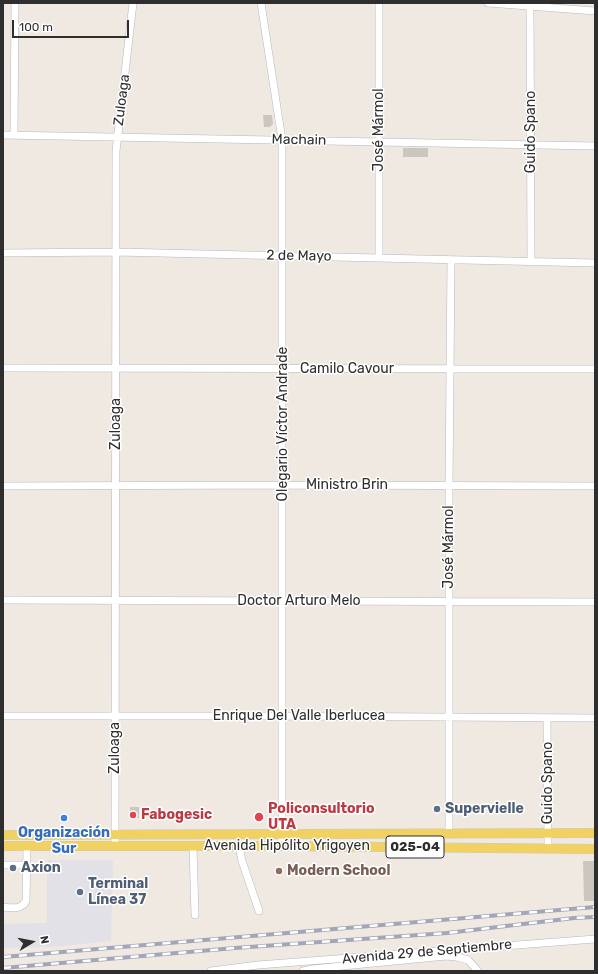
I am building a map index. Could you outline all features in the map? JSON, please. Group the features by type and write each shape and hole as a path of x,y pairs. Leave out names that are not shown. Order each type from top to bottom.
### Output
{"main road":[{"name":"Avenida Hipólito Yrigoyen","path":"3,834 595,833"},
{"name":"Avenida Hipólito Yrigoyen","path":"3,846 595,848"}],"street":[{"path":"14,135 15,3"},
{"name":"Zuloaga","path":"115,846 117,138 133,3"},
{"name":"Olegario Víctor Andrade","path":"261,3 282,140 282,846"},
{"name":"José Mármol","path":"378,257 379,3"},
{"path":"488,3 530,4 595,12"},
{"name":"Guido Spano","path":"530,4 531,262"},
{"name":"Machain","path":"3,135 595,146"},
{"name":"2 de Mayo","path":"3,253 117,252 595,263"},
{"name":"José Mármol","path":"449,834 449,486 451,260"},
{"name":"Camilo Cavour","path":"3,368 450,370 595,369"},
{"name":"Ministro Brin","path":"3,486 595,486"},
{"name":"Doctor Arturo Melo","path":"3,600 595,602"},
{"name":"Enrique Del Valle Iberlucea","path":"3,716 595,718"},
{"name":"Guido Spano","path":"548,718 548,848"},
{"path":"3,907 19,908 23,906 26,901 28,846"},
{"path":"193,846 195,915"},
{"path":"239,846 242,861 259,911"},
{"path":"3,865 27,865"},
{"name":"Avenida 29 de Septiembre","path":"211,971 258,965 595,939"},
{"path":"478,948 472,952 468,960 478,971"},
{"name":"Avenida 29 de Septiembre","path":"303,971 446,956 468,960"},
{"path":"258,965 266,971"}],"shaded area":[{"name":"Terminal Línea 37","path":"47,860 113,860 111,941 54,947 3,948 3,924 47,923"}],"building":[{"path":"263,115 272,115 273,124 270,127 264,127"},
{"path":"403,148 428,148 428,157 403,157"},
{"path":"130,807 139,807 139,818 133,818 130,815"},
{"path":"583,861 595,861 595,901 584,901"}],"railway":[{"path":"3,957 595,907"},
{"path":"3,968 235,948 447,933 574,918 595,917"}],"place":[{"name":"Supervielle","path":"437,809"},
{"name":"Fabogesic","path":"133,815"},
{"name":"Policonsultorio UTA","path":"259,817"},
{"name":"Organización Sur","path":"64,818"},
{"name":"Axion","path":"13,868"},
{"name":"Modern School","path":"279,871"},
{"name":"Terminal Línea 37","path":"80,892"}]}
